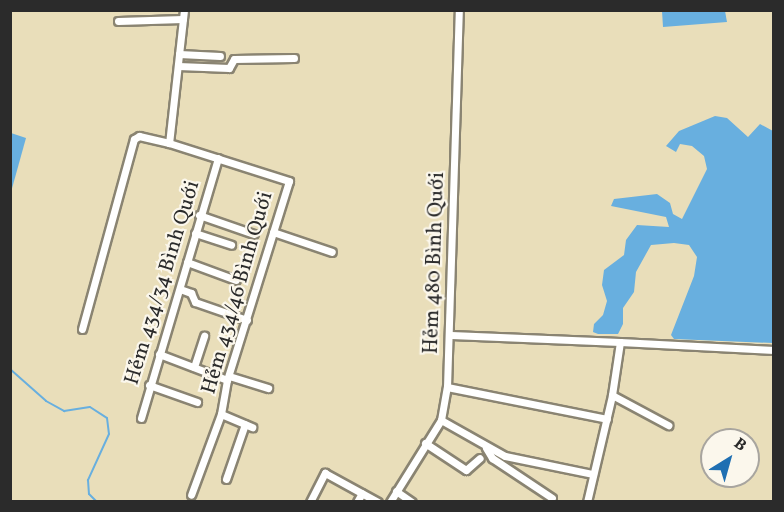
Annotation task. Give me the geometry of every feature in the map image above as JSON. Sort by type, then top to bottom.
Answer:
[{"type":"street","points":[[170,142],[184,10]]},
{"type":"street","name":"Hẻm 480 Bình Quới","points":[[390,501],[441,420],[447,387],[451,335],[459,10]]},
{"type":"street","points":[[118,21],[183,19]]},
{"type":"street","points":[[180,54],[220,56]]},
{"type":"street","points":[[178,66],[229,68],[234,59],[294,58]]},
{"type":"street","points":[[82,329],[134,139],[139,136],[170,142],[218,158]]},
{"type":"street","name":"Hẻm 434/46 Bình Quới","points":[[191,495],[221,414],[228,378],[289,182],[218,158]]},
{"type":"street","name":"Hẻm 434/34 Bình Quới","points":[[141,418],[218,158]]},
{"type":"street","points":[[200,215],[254,234]]},
{"type":"street","points":[[273,232],[332,252]]},
{"type":"street","points":[[195,233],[231,245]]},
{"type":"street","points":[[187,262],[236,280]]},
{"type":"street","points":[[180,288],[191,293],[195,302],[247,320]]},
{"type":"street","points":[[451,335],[774,350]]},
{"type":"street","points":[[194,367],[204,336]]},
{"type":"street","points":[[587,501],[612,395],[620,342]]},
{"type":"street","points":[[159,354],[228,378],[268,388]]},
{"type":"street","points":[[149,385],[197,402]]},
{"type":"street","points":[[447,387],[607,419]]},
{"type":"street","points":[[612,395],[668,425]]},
{"type":"street","name":"Hẻm 434/46 Bình Quới","points":[[221,414],[248,425],[226,478]]},
{"type":"street","points":[[441,420],[486,447],[506,456],[594,474]]},
{"type":"street","points":[[425,443],[466,470],[480,458]]},
{"type":"street","points":[[486,447],[492,458],[552,498]]},
{"type":"street","points":[[310,501],[325,473],[378,501]]},
{"type":"street","points":[[396,492],[412,501]]},
{"type":"street","points":[[357,501],[362,493]]},
{"type":"water","points":[[662,11],[725,11],[727,22],[663,27]]},
{"type":"water","points":[[715,116],[727,118],[748,137],[760,124],[773,131],[773,343],[674,339],[671,335],[694,276],[697,257],[689,245],[674,243],[651,245],[636,272],[634,292],[623,308],[623,324],[618,334],[593,332],[594,324],[603,315],[607,301],[602,285],[604,270],[624,255],[626,240],[637,225],[669,227],[666,217],[611,206],[614,199],[657,194],[670,203],[673,214],[682,219],[707,169],[704,156],[692,146],[680,144],[676,152],[666,146],[679,131]]},
{"type":"water","points":[[10,133],[26,138],[11,192]]},
{"type":"waterway","points":[[10,369],[46,401],[64,411],[90,407],[107,418],[109,434],[88,480],[89,494],[97,502]]},
{"type":"waterway","points":[[156,502],[186,502]]}]
